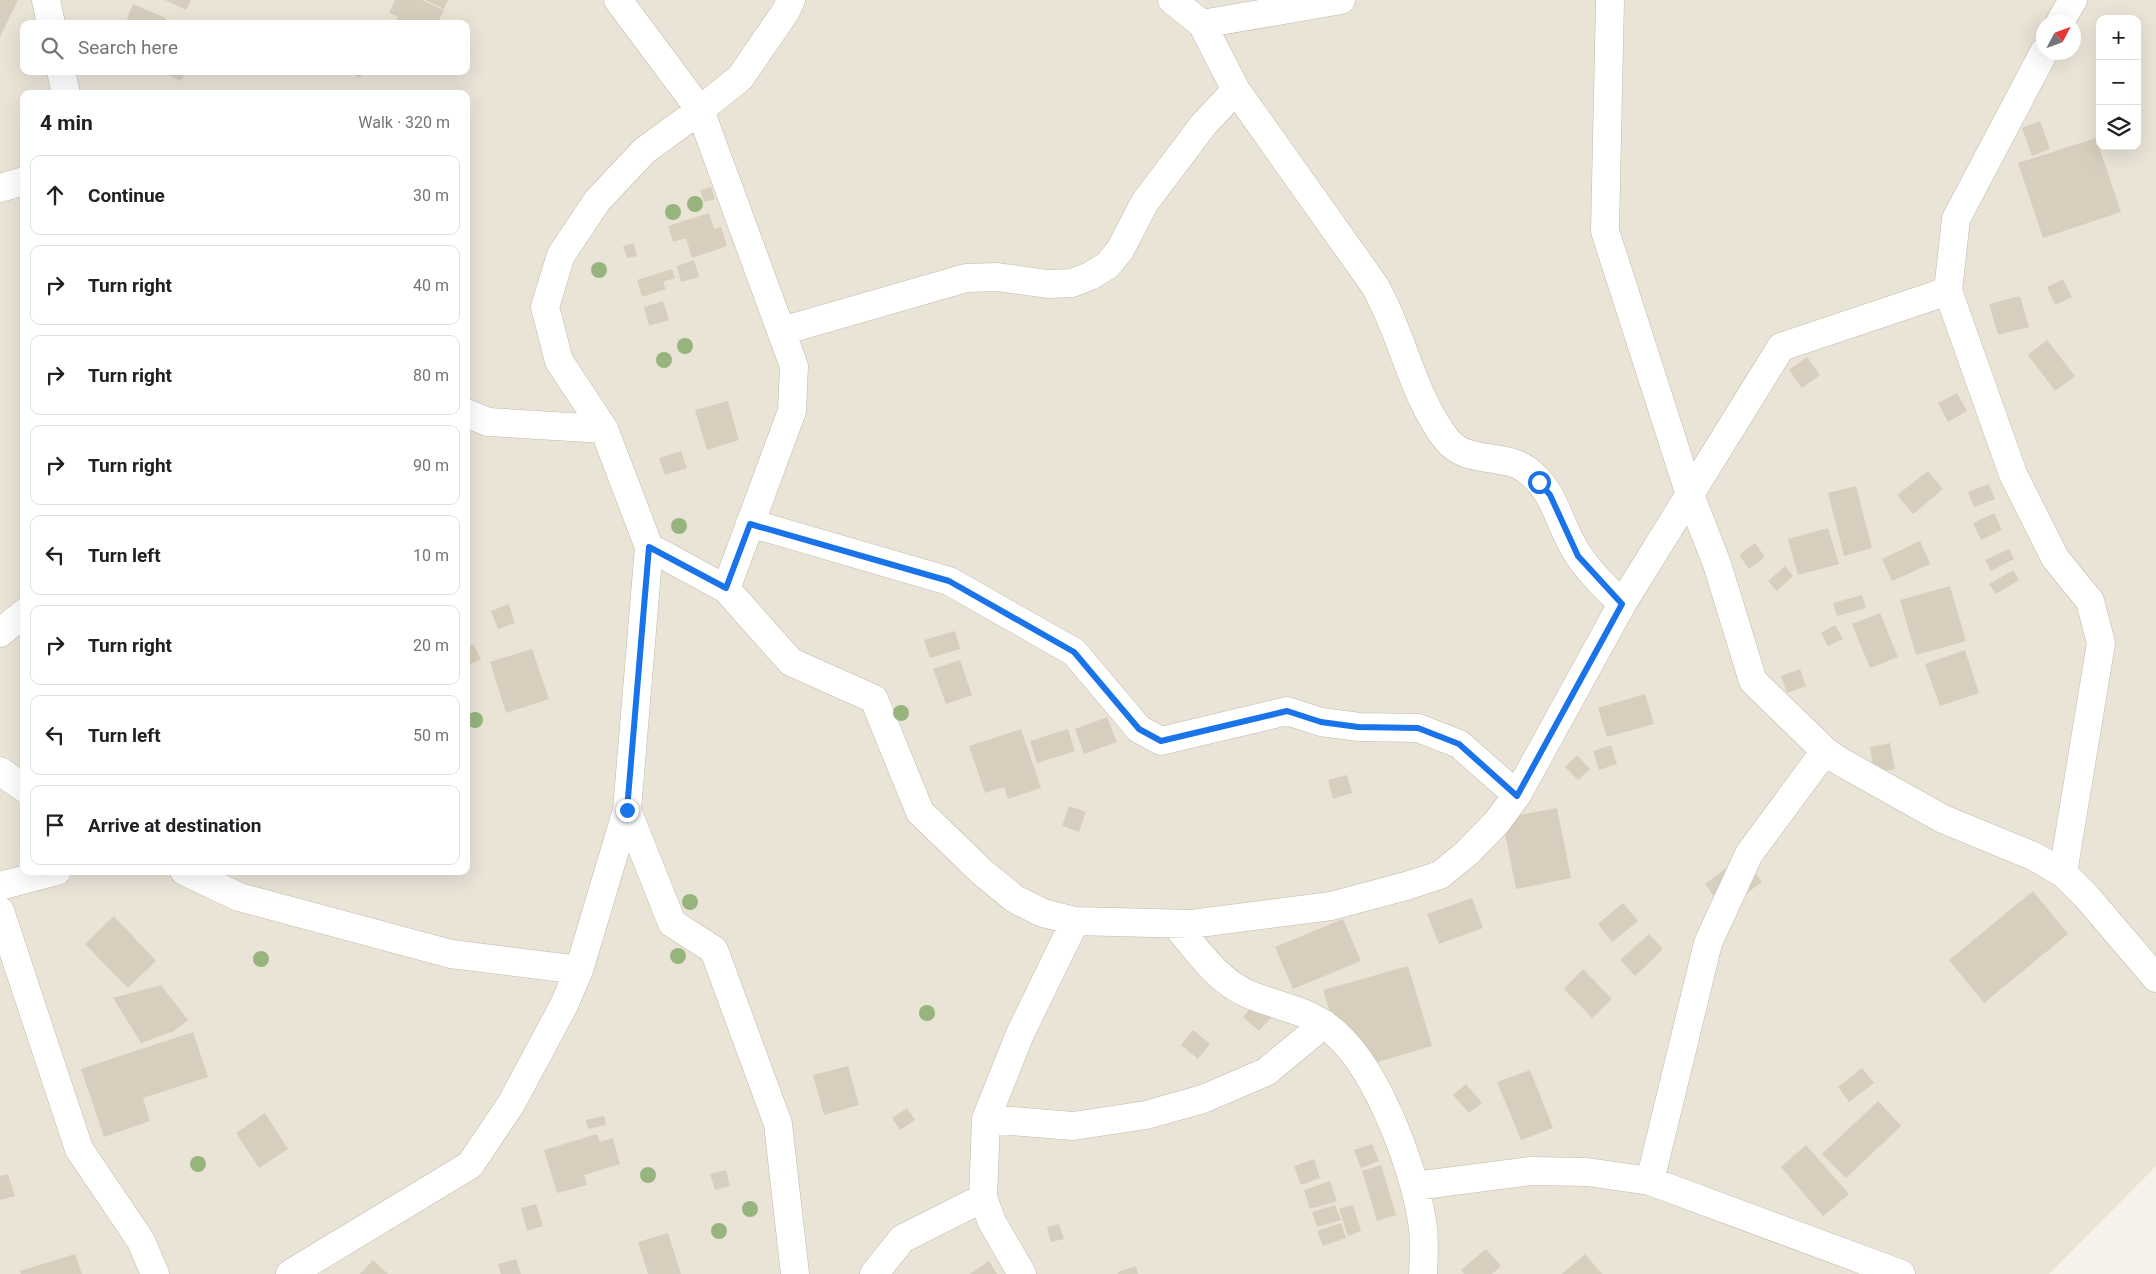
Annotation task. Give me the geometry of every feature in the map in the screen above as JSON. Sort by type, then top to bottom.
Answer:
[{"type":"street","points":[[46,0],[50,20]]},
{"type":"street","points":[[618,0],[700,110],[794,366],[792,411],[726,588]]},
{"type":"street","points":[[290,1274],[470,1165],[511,1104],[555,1021],[579,970],[627,810],[649,547],[604,429],[558,361],[545,307],[561,256],[597,200],[644,151],[740,78],[786,11],[791,0]]},
{"type":"street","points":[[1172,0],[1202,24],[1236,90],[1375,286],[1390,311],[1429,414],[1448,442],[1458,450],[1471,456],[1509,462],[1526,469],[1550,495],[1578,556],[1622,604]]},
{"type":"street","points":[[1202,24],[1341,0]]},
{"type":"street","points":[[1610,0],[1605,231],[1690,494],[1717,564],[1753,680],[1825,751],[1841,762],[1943,819],[2033,856],[2063,873],[2086,896],[2156,978]]},
{"type":"street","points":[[2064,15],[2072,0]]},
{"type":"street","points":[[2040,60],[1956,220],[1948,291],[2013,474],[2055,558],[2090,601],[2101,643],[2063,873]]},
{"type":"street","points":[[62,75],[65,90]]},
{"type":"street","points":[[782,332],[966,278],[997,277],[1048,284],[1072,283],[1090,276],[1108,265],[1120,250],[1145,202],[1204,124],[1236,90]]},
{"type":"street","points":[[0,188],[20,182]]},
{"type":"street","points":[[649,547],[726,588],[791,662],[874,699],[920,812],[982,872],[1016,900],[1042,912],[1075,921],[1175,924],[1190,924],[1331,906],[1440,875],[1467,853],[1497,822],[1517,796],[1622,604],[1781,348],[1948,291]]},
{"type":"street","points":[[473,423],[604,429]]},
{"type":"street","points":[[750,524],[949,581],[1074,652],[1139,729],[1161,741],[1287,711],[1321,722],[1358,727],[1418,728],[1459,744],[1517,796]]},
{"type":"street","points":[[0,633],[20,616]]},
{"type":"street","points":[[1650,1181],[1708,943],[1749,854],[1825,751]]},
{"type":"street","points":[[0,771],[20,785]]},
{"type":"street","points":[[627,810],[672,923],[714,950],[778,1124],[795,1274]]},
{"type":"street","points":[[0,886],[42,875]]},
{"type":"street","points":[[193,875],[240,897],[451,954],[579,970]]},
{"type":"street","points":[[0,910],[79,1148],[141,1241],[155,1274]]},
{"type":"street","points":[[1022,1274],[992,1222],[983,1198],[986,1119],[1020,1034],[1075,921]]},
{"type":"street","points":[[1175,924],[1215,972],[1230,984],[1248,994],[1324,1024],[1344,1040],[1360,1061],[1378,1092],[1415,1186],[1422,1223],[1423,1274]]},
{"type":"street","points":[[986,1119],[1073,1126],[1146,1116],[1203,1098],[1266,1072],[1324,1024]]},
{"type":"street","points":[[1415,1186],[1530,1171],[1587,1172],[1650,1181],[1901,1274]]},
{"type":"street","points":[[874,1274],[902,1239],[983,1198]]},
{"type":"shaded area","points":[[0,0],[2156,0],[2156,1166],[2049,1274],[0,1274]]},
{"type":"building","points":[[0,0],[18,0],[0,37]]},
{"type":"building","points":[[165,0],[191,0],[186,10]]},
{"type":"building","points":[[395,0],[422,0],[444,10],[439,20],[397,20],[398,17],[389,13]]},
{"type":"building","points":[[425,0],[448,0],[444,9]]},
{"type":"building","points":[[133,4],[166,18],[165,20],[127,20]]},
{"type":"building","points":[[168,75],[184,75],[181,81]]},
{"type":"building","points":[[2040,121],[2050,149],[2032,156],[2022,128]]},
{"type":"building","points":[[2096,138],[2096,150],[2100,150],[2121,212],[2043,238],[2018,163]]},
{"type":"building","points":[[711,187],[715,199],[704,202],[700,190]]},
{"type":"building","points":[[709,213],[714,229],[721,227],[727,246],[692,258],[686,238],[673,242],[668,226]]},
{"type":"building","points":[[634,243],[637,256],[627,258],[623,246]]},
{"type":"building","points":[[694,260],[699,277],[681,282],[677,266]]},
{"type":"building","points":[[672,269],[675,278],[663,282],[666,289],[642,297],[637,280]]},
{"type":"building","points":[[2063,279],[2072,297],[2055,305],[2047,287]]},
{"type":"building","points":[[2020,296],[2029,327],[1998,335],[1989,304]]},
{"type":"building","points":[[663,301],[669,320],[649,326],[644,307]]},
{"type":"building","points":[[2047,340],[2075,376],[2055,391],[2028,355]]},
{"type":"building","points":[[1807,357],[1820,375],[1802,388],[1789,370]]},
{"type":"building","points":[[1957,393],[1967,411],[1948,422],[1938,403]]},
{"type":"building","points":[[728,401],[739,440],[707,450],[695,410]]},
{"type":"building","points":[[681,451],[687,468],[665,475],[659,458]]},
{"type":"building","points":[[1928,471],[1943,489],[1913,514],[1897,495]]},
{"type":"building","points":[[1989,484],[1995,499],[1974,507],[1968,492]]},
{"type":"building","points":[[1856,486],[1872,548],[1844,556],[1828,493]]},
{"type":"building","points":[[1994,513],[2002,530],[1981,540],[1973,523]]},
{"type":"building","points":[[1828,528],[1839,564],[1798,575],[1788,539]]},
{"type":"building","points":[[1920,541],[1930,564],[1892,581],[1882,559]]},
{"type":"building","points":[[1755,543],[1765,557],[1749,569],[1739,555]]},
{"type":"building","points":[[2009,549],[2014,559],[1991,571],[1985,560]]},
{"type":"building","points":[[1785,566],[1793,576],[1777,591],[1768,581]]},
{"type":"building","points":[[2013,570],[2019,580],[1996,594],[1989,584]]},
{"type":"building","points":[[1950,586],[1966,641],[1916,655],[1900,600]]},
{"type":"building","points":[[1862,595],[1866,608],[1837,616],[1833,603]]},
{"type":"building","points":[[509,604],[515,623],[498,629],[491,611]]},
{"type":"building","points":[[1880,613],[1898,657],[1870,668],[1852,624]]},
{"type":"building","points":[[1835,625],[1843,639],[1828,646],[1821,633]]},
{"type":"building","points":[[955,631],[960,649],[930,658],[924,640]]},
{"type":"building","points":[[473,644],[481,659],[470,664],[470,646]]},
{"type":"building","points":[[532,649],[549,699],[506,713],[490,662]]},
{"type":"building","points":[[1965,650],[1979,693],[1940,706],[1925,664]]},
{"type":"building","points":[[960,660],[972,695],[946,704],[933,669]]},
{"type":"building","points":[[1800,669],[1806,686],[1787,693],[1781,676]]},
{"type":"building","points":[[1645,694],[1654,724],[1607,737],[1598,708]]},
{"type":"building","points":[[1107,717],[1117,742],[1084,754],[1075,729]]},
{"type":"building","points":[[1021,729],[1041,788],[1008,799],[1004,787],[985,793],[969,746]]},
{"type":"building","points":[[1068,729],[1075,751],[1037,763],[1030,741]]},
{"type":"building","points":[[1890,743],[1895,769],[1874,773],[1870,747]]},
{"type":"building","points":[[1611,745],[1617,764],[1599,770],[1593,751]]},
{"type":"building","points":[[1577,755],[1590,769],[1578,780],[1565,767]]},
{"type":"building","points":[[1347,775],[1352,793],[1333,799],[1328,780]]},
{"type":"building","points":[[1069,806],[1086,812],[1079,832],[1062,826]]},
{"type":"building","points":[[1557,808],[1571,878],[1516,889],[1502,818]]},
{"type":"building","points":[[1742,856],[1762,882],[1724,910],[1705,884]]},
{"type":"building","points":[[2033,891],[2068,934],[1984,1003],[1949,960]]},
{"type":"building","points":[[1472,898],[1483,928],[1439,944],[1427,914]]},
{"type":"building","points":[[1623,903],[1638,921],[1612,942],[1598,924]]},
{"type":"building","points":[[114,916],[156,961],[128,988],[85,944]]},
{"type":"building","points":[[1343,919],[1361,961],[1293,989],[1275,947]]},
{"type":"building","points":[[1649,934],[1663,949],[1635,976],[1620,960]]},
{"type":"building","points":[[1408,966],[1432,1046],[1348,1071],[1323,990]]},
{"type":"building","points":[[1583,969],[1612,999],[1592,1018],[1564,989]]},
{"type":"building","points":[[161,985],[188,1020],[174,1031],[141,1043],[113,998]]},
{"type":"building","points":[[1255,1003],[1272,1017],[1259,1031],[1243,1017]]},
{"type":"building","points":[[1193,1030],[1210,1044],[1198,1059],[1181,1045]]},
{"type":"building","points":[[193,1032],[208,1077],[143,1098],[150,1121],[104,1137],[81,1069]]},
{"type":"building","points":[[848,1066],[859,1105],[824,1115],[813,1075]]},
{"type":"building","points":[[1862,1068],[1874,1083],[1849,1102],[1838,1087]]},
{"type":"building","points":[[1530,1070],[1553,1128],[1521,1140],[1497,1082]]},
{"type":"building","points":[[1466,1084],[1482,1103],[1469,1113],[1453,1095]]},
{"type":"building","points":[[1878,1101],[1901,1126],[1846,1178],[1822,1154]]},
{"type":"building","points":[[907,1108],[915,1120],[900,1130],[892,1118]]},
{"type":"building","points":[[265,1113],[288,1149],[259,1168],[236,1133]]},
{"type":"building","points":[[604,1116],[606,1125],[588,1129],[586,1120]]},
{"type":"building","points":[[597,1134],[600,1142],[613,1138],[620,1164],[584,1175],[587,1185],[557,1193],[544,1150]]},
{"type":"building","points":[[1372,1144],[1379,1161],[1361,1168],[1354,1150]]},
{"type":"building","points":[[1806,1145],[1849,1194],[1823,1216],[1781,1167]]},
{"type":"building","points":[[1314,1159],[1320,1178],[1301,1185],[1294,1166]]},
{"type":"building","points":[[1381,1165],[1396,1215],[1377,1221],[1362,1171]]},
{"type":"building","points":[[726,1170],[730,1186],[715,1190],[710,1174]]},
{"type":"building","points":[[8,1174],[15,1196],[0,1200],[0,1176]]},
{"type":"building","points":[[1330,1181],[1337,1201],[1310,1209],[1304,1190]]},
{"type":"building","points":[[536,1204],[543,1226],[527,1231],[521,1208]]},
{"type":"building","points":[[1335,1205],[1341,1220],[1317,1227],[1312,1212]]},
{"type":"building","points":[[1353,1205],[1361,1231],[1348,1236],[1339,1209]]},
{"type":"building","points":[[1341,1223],[1346,1238],[1323,1246],[1317,1231]]},
{"type":"building","points":[[1059,1224],[1064,1239],[1051,1242],[1047,1227]]},
{"type":"building","points":[[668,1233],[681,1274],[648,1274],[638,1242]]},
{"type":"building","points":[[1486,1249],[1501,1266],[1492,1274],[1464,1274],[1461,1270]]},
{"type":"building","points":[[75,1254],[82,1274],[21,1274],[20,1271]]},
{"type":"building","points":[[1585,1254],[1602,1274],[1562,1274]]},
{"type":"building","points":[[516,1259],[521,1274],[501,1274],[498,1264]]},
{"type":"building","points":[[373,1260],[388,1274],[360,1274]]},
{"type":"building","points":[[989,1261],[997,1274],[970,1274]]},
{"type":"building","points":[[1136,1266],[1138,1274],[1118,1274],[1118,1272]]},
{"type":"route","points":[[627,810],[636,730],[649,547],[726,588],[750,524],[949,581],[1074,652],[1139,729],[1161,741],[1287,711],[1321,722],[1358,727],[1418,728],[1459,744],[1517,796],[1622,604],[1578,556],[1563,526],[1558,510],[1550,495],[1539,482]]}]
